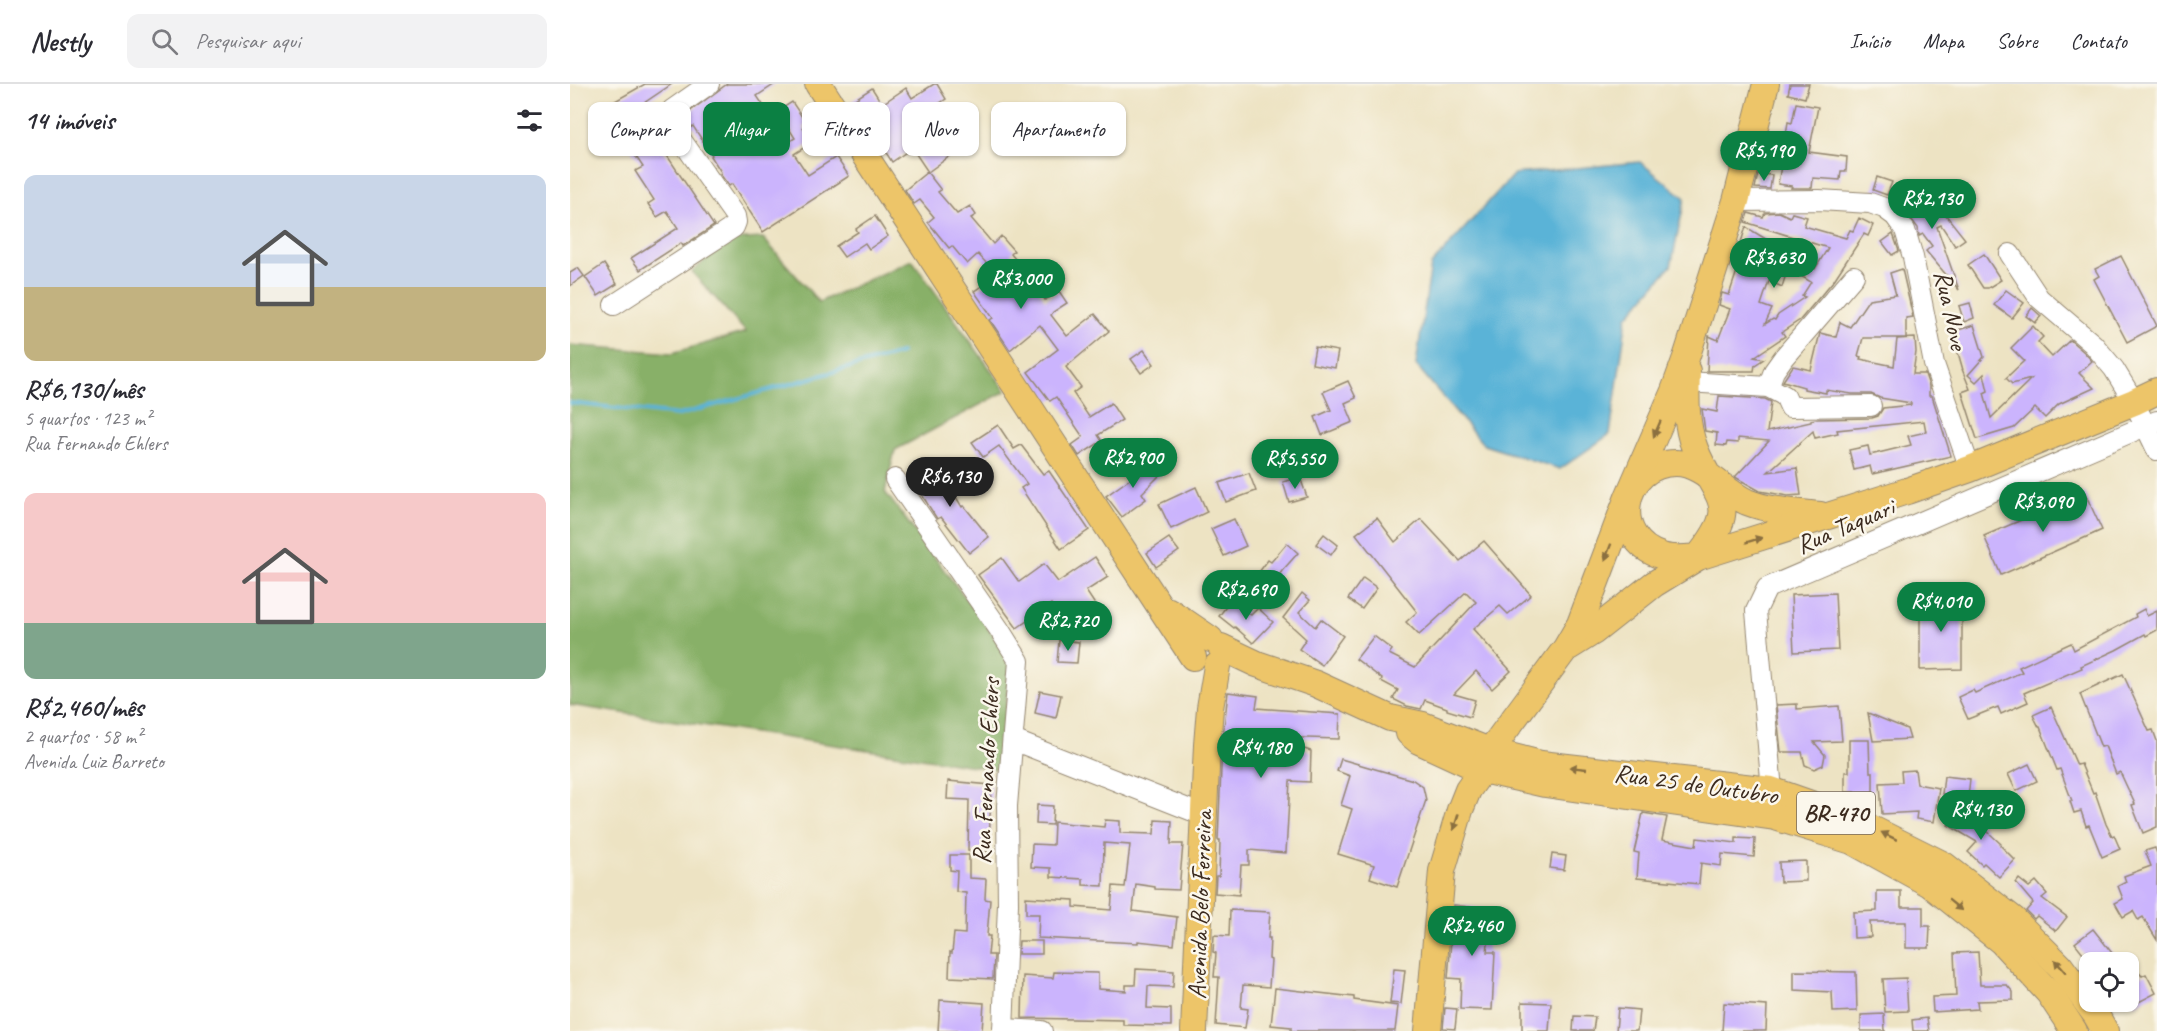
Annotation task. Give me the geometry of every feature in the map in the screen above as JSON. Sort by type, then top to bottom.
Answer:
[{"type":"main road","name":"Avenida Belo Ferreira","points":[[818,84],[1162,606],[1210,656],[1210,708],[1194,1031]]},
{"type":"main road","points":[[1428,1031],[1442,871],[1460,810],[1468,790],[1486,760],[1566,648],[1580,624],[1628,497],[1674,391],[1687,355],[1736,201],[1766,84]]},
{"type":"main road","points":[[1687,355],[1688,427],[1695,450],[1710,479],[1720,497],[1722,517],[1715,537],[1698,557],[1664,557],[1644,547],[1636,539],[1628,520],[1628,497],[1639,479],[1646,473],[1666,464],[1692,466],[1710,479],[1744,501],[1763,508],[1828,516]]},
{"type":"main road","points":[[1566,648],[1593,632],[1654,584],[1698,557],[1970,469],[2157,391]]},
{"type":"main road","points":[[1210,656],[1257,664],[1316,684],[1389,718],[1423,725],[1486,760]]},
{"type":"main road","name":"Rua 25 de Outubro","points":[[1486,760],[1771,790],[1848,817],[2013,919],[2060,966],[2105,1031]]},
{"type":"main road","name":"Rua 25 de Outubro","points":[[1486,760],[1545,784],[1775,817],[1852,841],[1937,874],[2049,993],[2074,1031]]},
{"type":"street","points":[[614,305],[734,227],[735,216],[668,121],[668,115],[672,110],[709,84]]},
{"type":"street","name":"Rua Nove","points":[[1736,201],[1819,200],[1870,203],[1884,208],[1895,216],[1905,230],[1913,257],[1934,364],[1970,469]]},
{"type":"street","points":[[2010,254],[2039,298],[2093,344],[2114,369],[2134,402],[2152,424],[2157,450]]},
{"type":"street","points":[[1768,387],[1774,371],[1784,357],[1854,276]]},
{"type":"street","points":[[1686,382],[1768,387],[1785,396],[1790,407],[1871,406]]},
{"type":"street","name":"Rua Taquari","points":[[1775,817],[1756,611],[1767,588],[2152,424]]},
{"type":"street","name":"Rua Fernando Ehlers","points":[[895,479],[1019,661],[1007,806],[1008,904],[1003,1030]]},
{"type":"street","points":[[1013,740],[1203,815]]},
{"type":"street","points":[[1003,1030],[1042,1031]]},
{"type":"green space","points":[[763,238],[819,302],[912,260],[1006,391],[895,450],[885,492],[1011,658],[1000,770],[570,705],[570,345],[672,353],[746,332],[692,272],[728,240]]},
{"type":"water","points":[[1640,162],[1685,198],[1671,266],[1627,317],[1610,434],[1560,469],[1484,445],[1416,365],[1431,265],[1514,174]]},
{"type":"building","points":[[645,84],[672,84],[645,102],[613,102]]},
{"type":"building","points":[[727,84],[775,84],[757,96],[761,102],[703,102],[703,141],[693,126],[691,127],[691,111]]},
{"type":"building","points":[[937,84],[946,99],[942,102],[902,102],[902,155],[892,162],[888,156],[890,156],[890,102],[885,102],[906,88],[912,98]]},
{"type":"building","points":[[1790,84],[1809,84],[1805,98],[1788,94]]},
{"type":"building","points":[[872,88],[881,102],[852,101]]},
{"type":"building","points":[[792,102],[802,117],[802,149],[794,154],[808,175],[836,157],[849,176],[763,232],[732,184],[729,186],[720,174],[711,156],[790,156],[790,141],[795,138],[790,130],[790,103]]},
{"type":"building","points":[[1796,103],[1818,107],[1809,152],[1847,157],[1846,171],[1841,171],[1840,180],[1813,178],[1812,188],[1791,188],[1792,186],[1778,184],[1788,122],[1792,123]]},
{"type":"building","points":[[636,156],[667,156],[714,226],[683,246],[681,243],[640,270],[631,258],[678,228],[667,211],[657,217],[648,204],[654,200],[635,171],[643,167]]},
{"type":"building","points":[[917,156],[950,156],[928,172]]},
{"type":"building","points":[[927,172],[941,190],[938,192],[957,214],[970,206],[976,215],[971,218],[993,244],[1001,236],[1014,251],[1011,254],[1035,283],[1045,300],[1059,291],[1067,303],[1051,315],[1067,336],[1095,314],[1109,331],[1066,367],[1081,387],[1073,393],[1089,417],[1111,403],[1122,420],[1098,435],[1102,441],[1079,456],[1072,445],[1083,437],[1056,397],[1050,401],[1028,372],[1058,349],[1040,325],[1010,350],[990,320],[993,318],[974,291],[998,276],[978,254],[967,264],[952,246],[949,248],[928,222],[934,217],[920,200],[914,204],[905,190]]},
{"type":"building","points":[[1758,174],[1772,175],[1770,189],[1755,188]]},
{"type":"building","points":[[1877,177],[1892,182],[1887,195],[1873,190]]},
{"type":"building","points":[[1910,188],[1933,217],[1942,210],[1965,239],[1955,246],[1941,225],[1937,227],[1959,290],[1926,251],[1932,246],[1923,234],[1919,236],[1918,228],[1896,199]]},
{"type":"building","points":[[1779,212],[1790,217],[1792,213],[1807,217],[1804,226],[1846,238],[1850,230],[1853,231],[1859,218],[1873,225],[1868,236],[1864,234],[1834,280],[1800,320],[1782,332],[1785,336],[1754,357],[1764,359],[1755,365],[1754,371],[1707,371],[1709,336],[1718,340],[1730,309],[1719,305],[1722,293],[1729,295],[1737,271],[1747,275],[1759,249],[1741,242],[1746,227],[1792,255],[1782,287],[1769,281],[1761,305],[1772,309],[1765,324],[1775,320],[1778,315],[1805,297],[1802,296],[1811,282],[1801,276],[1808,265],[1815,269],[1828,248],[1745,222],[1748,213],[1763,217],[1765,213]]},
{"type":"building","points":[[875,216],[888,236],[869,249],[865,243],[844,257],[836,246],[858,232],[856,229]]},
{"type":"building","points":[[1893,234],[1899,251],[1892,255],[1882,242]]},
{"type":"building","points":[[1984,254],[2001,280],[1988,288],[1983,288],[1968,265]]},
{"type":"building","points":[[2121,256],[2157,326],[2127,342],[2094,279],[2099,276],[2095,269]]},
{"type":"building","points":[[604,264],[617,284],[598,296],[585,277]]},
{"type":"building","points":[[578,268],[584,276],[570,286],[570,273]]},
{"type":"building","points":[[1902,269],[1913,317],[1906,318],[1906,338],[1863,338],[1858,356],[1861,357],[1860,359],[1894,366],[1897,339],[1915,338],[1913,374],[1925,374],[1929,396],[1932,396],[1951,456],[1872,474],[1870,466],[1854,470],[1849,450],[1868,446],[1870,455],[1911,445],[1908,436],[1926,432],[1924,421],[1837,430],[1838,433],[1815,438],[1813,431],[1768,472],[1797,468],[1801,495],[1788,496],[1760,491],[1735,477],[1769,441],[1738,438],[1738,443],[1727,442],[1726,446],[1716,445],[1717,433],[1705,431],[1702,409],[1717,412],[1719,396],[1765,399],[1771,402],[1767,432],[1817,419],[1872,418],[1878,416],[1883,408],[1911,405],[1911,403],[1880,398],[1871,394],[1826,390],[1826,393],[1804,389],[1804,387],[1783,381],[1793,366],[1811,370],[1820,333],[1836,337],[1840,322],[1850,327],[1869,299],[1896,295],[1890,273]]},
{"type":"building","points":[[2006,290],[2024,303],[2012,318],[1994,305]]},
{"type":"building","points":[[1970,303],[1974,318],[1964,322],[1959,306]]},
{"type":"building","points":[[2032,308],[2041,316],[2035,323],[2026,316]]},
{"type":"building","points":[[1974,325],[1984,357],[1968,375],[1976,382],[1984,374],[1988,391],[1984,393],[1991,418],[2031,379],[2012,384],[2006,378],[2024,361],[2011,348],[2033,326],[2043,337],[2038,342],[2052,357],[2070,340],[2084,352],[2092,361],[2079,373],[2094,388],[2059,404],[2045,418],[2035,408],[2014,428],[1977,439],[1962,392],[1970,389],[1952,332]]},
{"type":"building","points":[[1315,347],[1338,351],[1335,368],[1312,364]]},
{"type":"building","points":[[1144,350],[1154,364],[1141,373],[1131,359]]},
{"type":"building","points":[[1348,381],[1356,398],[1345,403],[1353,422],[1322,435],[1315,417],[1331,410],[1323,392]]},
{"type":"building","points":[[998,425],[1014,449],[1021,445],[1043,474],[1049,471],[1089,530],[1061,549],[1021,488],[1027,484],[999,446],[983,457],[972,442]]},
{"type":"building","points":[[1146,460],[1160,475],[1142,493],[1146,499],[1122,517],[1106,496],[1134,476],[1132,474]]},
{"type":"building","points":[[936,464],[962,507],[964,506],[989,537],[969,553],[941,517],[937,519],[912,479]]},
{"type":"building","points":[[1249,473],[1256,491],[1226,502],[1219,483]]},
{"type":"building","points":[[1300,477],[1307,497],[1289,502],[1283,482]]},
{"type":"building","points":[[1196,487],[1207,512],[1171,529],[1159,504]]},
{"type":"building","points":[[2085,493],[2102,530],[2001,575],[1984,536],[2047,509],[2044,503],[2062,495],[2065,501]]},
{"type":"building","points":[[1377,518],[1395,542],[1421,519],[1460,561],[1484,541],[1531,595],[1508,614],[1500,606],[1473,629],[1511,671],[1492,689],[1476,671],[1454,694],[1475,700],[1470,717],[1425,700],[1421,709],[1407,706],[1393,699],[1398,690],[1381,681],[1382,679],[1356,659],[1374,636],[1392,650],[1389,654],[1415,667],[1476,602],[1466,592],[1419,635],[1406,622],[1417,612],[1356,534]]},
{"type":"building","points":[[1234,519],[1246,546],[1224,556],[1211,529]]},
{"type":"building","points":[[1324,534],[1338,545],[1331,555],[1316,544]]},
{"type":"building","points":[[1169,538],[1179,551],[1156,567],[1147,553]]},
{"type":"building","points":[[1287,543],[1298,553],[1265,595],[1250,584],[1268,560],[1271,562]]},
{"type":"building","points":[[1095,557],[1108,577],[1086,591],[1098,609],[1079,621],[1080,624],[1069,631],[1051,604],[1017,628],[978,575],[1002,558],[1019,582],[1044,564],[1058,582]]},
{"type":"building","points":[[1363,578],[1377,588],[1362,609],[1348,599]]},
{"type":"building","points":[[1302,593],[1310,600],[1299,612],[1315,627],[1321,619],[1343,636],[1322,665],[1299,649],[1306,639],[1283,618]]},
{"type":"building","points":[[1835,593],[1838,650],[1794,652],[1791,595]]},
{"type":"building","points":[[1920,596],[1962,596],[1962,669],[1920,670]]},
{"type":"building","points":[[1231,600],[1251,615],[1258,608],[1273,622],[1253,643],[1219,616]]},
{"type":"building","points":[[2144,609],[2147,616],[2157,611],[2157,630],[2081,666],[2082,668],[2024,693],[2028,702],[2001,714],[1998,707],[1968,719],[1958,697],[1973,690],[1975,693],[2022,672],[2019,667],[2071,643],[2074,650],[2136,617],[2135,614]]},
{"type":"building","points":[[1059,640],[1079,642],[1077,663],[1057,662]]},
{"type":"building","points":[[2123,674],[2149,731],[2153,730],[2157,741],[2157,827],[2143,833],[2132,805],[2135,804],[2120,772],[2116,774],[2105,746],[2101,747],[2080,694]]},
{"type":"building","points":[[1040,691],[1061,695],[1056,718],[1035,713]]},
{"type":"building","points":[[1228,692],[1258,696],[1256,708],[1340,714],[1339,739],[1274,737],[1274,740],[1311,751],[1310,782],[1290,781],[1286,853],[1249,850],[1249,865],[1241,865],[1239,895],[1215,893],[1216,876],[1219,876],[1220,840],[1218,840],[1222,746]]},
{"type":"building","points":[[1797,704],[1797,709],[1839,706],[1842,741],[1814,742],[1825,755],[1823,765],[1814,769],[1805,765],[1802,752],[1781,752],[1776,705]]},
{"type":"building","points":[[2051,707],[2077,765],[2081,764],[2093,793],[2095,792],[2106,824],[2120,849],[2102,857],[2081,811],[2074,813],[2060,769],[2057,770],[2033,715]]},
{"type":"building","points":[[1868,713],[1907,729],[1910,739],[1873,741]]},
{"type":"building","points":[[1849,740],[1869,740],[1873,792],[1845,792],[1845,772],[1849,772]]},
{"type":"building","points":[[1341,759],[1413,780],[1423,787],[1426,800],[1397,887],[1370,878],[1374,865],[1338,854],[1352,809],[1341,805],[1350,776],[1337,771]]},
{"type":"building","points":[[2029,764],[2037,781],[2016,791],[2008,774]]},
{"type":"building","points":[[1915,770],[1917,784],[1939,788],[1934,822],[1916,819],[1917,812],[1882,814],[1880,783],[1902,782],[1901,771]]},
{"type":"building","points":[[1944,776],[1970,779],[1968,797],[1942,794]]},
{"type":"building","points":[[948,781],[991,785],[989,852],[968,851],[969,800],[947,799]]},
{"type":"building","points":[[1960,804],[1979,815],[1975,820],[2015,860],[1999,877],[1968,852],[1977,842],[1948,825]]},
{"type":"building","points":[[1037,805],[1053,806],[1052,825],[1036,824]]},
{"type":"building","points":[[1643,813],[1667,817],[1662,840],[1696,846],[1697,838],[1736,843],[1736,838],[1755,839],[1754,857],[1722,854],[1721,866],[1701,863],[1699,884],[1637,878],[1639,853],[1634,852]]},
{"type":"building","points":[[1105,820],[1120,821],[1120,833],[1154,834],[1155,820],[1172,821],[1171,844],[1183,844],[1179,890],[1155,889],[1155,887],[1136,884],[1133,911],[1177,917],[1174,945],[1138,941],[1138,943],[1038,938],[1039,914],[1026,914],[1026,897],[1074,900],[1074,907],[1111,910],[1113,886],[1125,887],[1130,845],[1104,843],[1103,886],[1083,885],[1083,879],[1051,877],[1051,868],[1031,867],[1032,844],[1053,845],[1054,822],[1104,827]]},
{"type":"building","points":[[2155,848],[2157,854],[2157,940],[2143,917],[2138,920],[2133,911],[2123,917],[2115,903],[2123,899],[2118,886],[2126,882],[2124,876],[2151,866],[2145,851]]},
{"type":"building","points":[[1552,854],[1566,856],[1564,870],[1550,868]]},
{"type":"building","points":[[950,855],[969,855],[969,878],[986,879],[985,899],[990,900],[988,955],[994,955],[993,979],[949,977],[950,952],[952,953],[954,933],[965,934],[966,893],[956,892],[957,871],[950,870]]},
{"type":"building","points":[[1806,861],[1806,881],[1780,882],[1779,862]]},
{"type":"building","points":[[2019,879],[2029,887],[2036,881],[2047,894],[2042,898],[2067,917],[2056,931],[2037,916],[2034,919],[2026,911],[2033,903],[2016,883]]},
{"type":"building","points":[[1877,891],[1901,891],[1901,907],[1923,907],[1923,926],[1930,926],[1929,948],[1906,948],[1906,922],[1870,922],[1871,937],[1854,938],[1853,912],[1877,911]]},
{"type":"building","points":[[1454,905],[1492,910],[1487,952],[1495,952],[1492,1010],[1460,1009],[1461,979],[1448,978]]},
{"type":"building","points":[[1230,910],[1270,912],[1269,987],[1243,985],[1241,1008],[1248,1009],[1245,1028],[1216,1025],[1219,977],[1214,977],[1216,953],[1213,952],[1214,935],[1229,936]]},
{"type":"building","points":[[2093,929],[2111,952],[2082,952],[2075,943]]},
{"type":"building","points":[[1019,941],[1042,941],[1042,954],[1018,954]]},
{"type":"building","points":[[1978,952],[1980,985],[2007,985],[2013,992],[2013,1000],[1977,1001],[1978,1009],[1933,1012],[1932,997],[1956,996],[1954,953]]},
{"type":"building","points":[[1136,969],[1174,971],[1173,987],[1148,986],[1147,1008],[1171,1009],[1171,1026],[1123,1025],[1123,1020],[1022,1018],[1023,976],[1053,978],[1054,972],[1098,973],[1098,989],[1126,991],[1126,985],[1135,985]]},
{"type":"building","points":[[1394,969],[1405,970],[1401,1004],[1390,1003]]},
{"type":"building","points":[[1794,971],[1856,972],[1857,1011],[1833,1012],[1832,992],[1794,990]]},
{"type":"building","points":[[2139,973],[2142,976],[2146,974],[2156,993],[2139,1002]]},
{"type":"building","points":[[1906,978],[1908,1011],[1885,1012],[1883,979]]},
{"type":"building","points":[[1275,988],[1354,997],[1354,1000],[1398,1006],[1395,1031],[1291,1031],[1291,1027],[1271,1025]]},
{"type":"building","points":[[940,1000],[984,1003],[982,1031],[938,1031]]},
{"type":"building","points":[[1522,1002],[1551,1003],[1549,1031],[1522,1031]]},
{"type":"building","points":[[1724,1003],[1767,1006],[1766,1031],[1722,1031]]},
{"type":"building","points":[[1445,1008],[1457,1009],[1455,1029],[1443,1028]]},
{"type":"building","points":[[1618,1008],[1639,1010],[1637,1031],[1616,1031]]},
{"type":"building","points":[[1884,1014],[1885,1031],[1861,1031],[1861,1015]]},
{"type":"building","points":[[1574,1016],[1595,1017],[1593,1031],[1573,1031]]},
{"type":"building","points":[[1927,1018],[1929,1031],[1913,1031],[1912,1020]]},
{"type":"waterway","points":[[570,403],[679,415],[901,353]]}]
